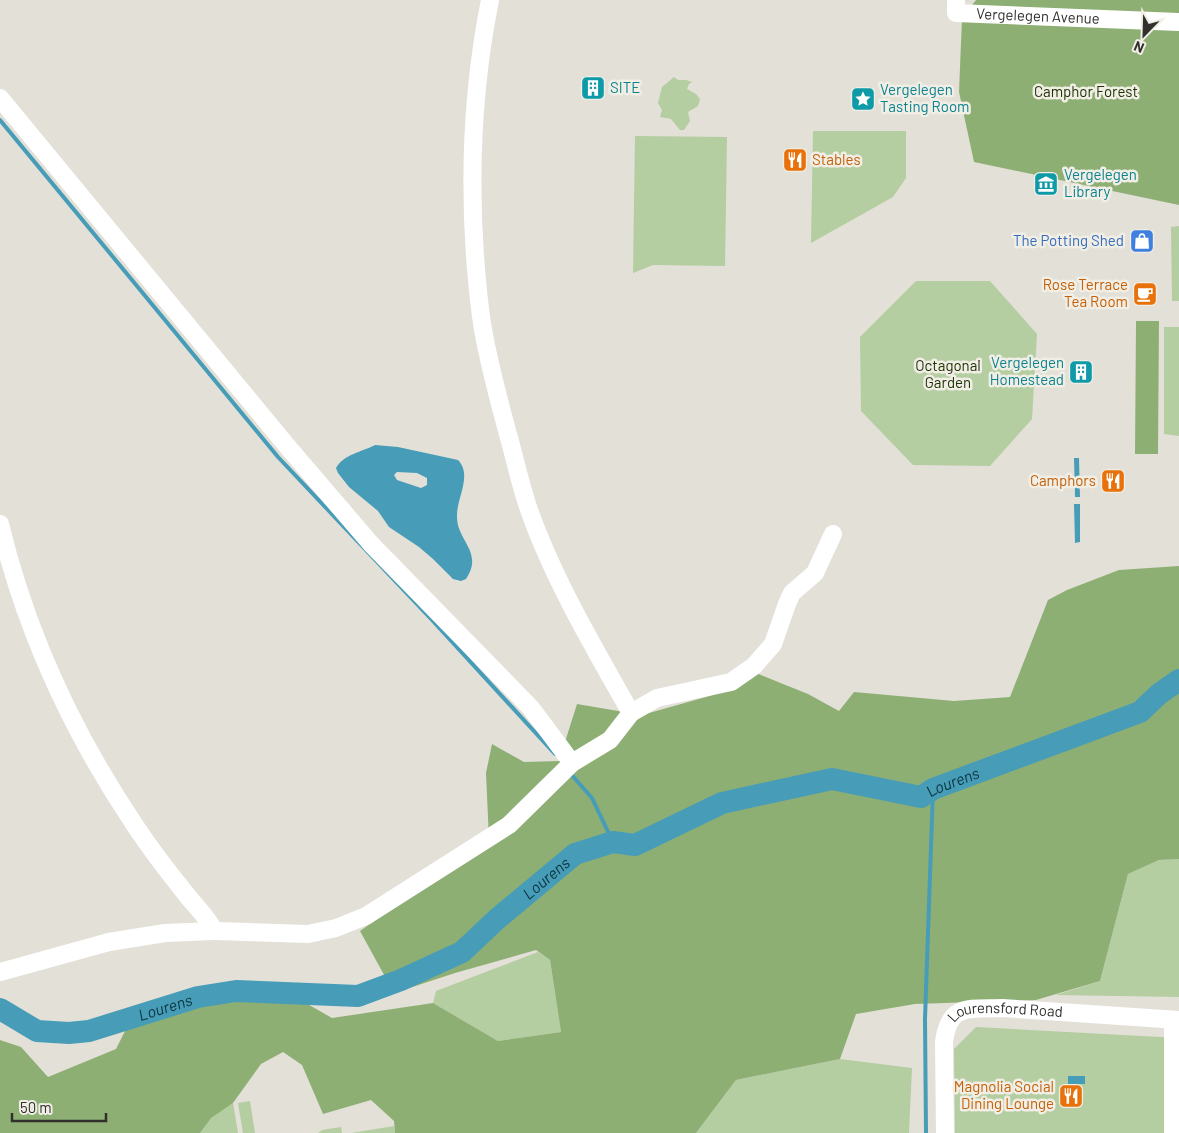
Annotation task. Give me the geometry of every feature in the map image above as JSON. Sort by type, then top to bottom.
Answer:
[{"type":"street","points":[[490,0],[482,42],[474,106],[472,165],[477,285],[483,334],[500,406],[527,504],[547,554],[580,621],[631,713]]},
{"type":"street","name":"Vergelegen Avenue","points":[[956,6],[1179,22]]},
{"type":"street","points":[[0,98],[287,446],[372,544],[531,708],[572,763]]},
{"type":"street","points":[[0,524],[25,609],[53,678],[74,722],[98,766],[137,829],[214,930]]},
{"type":"street","points":[[0,972],[109,942],[165,933],[214,930],[308,934],[336,928],[366,916],[509,825],[572,763],[610,740],[631,713],[657,698],[731,682],[754,666],[773,644],[792,593],[814,573],[833,534]]},
{"type":"street","name":"Lourensford Road","points":[[945,1133],[944,1042],[950,1020],[958,1012],[972,1009],[1002,1008],[1176,1020]]},
{"type":"street","points":[[1173,1133],[1176,1020]]},
{"type":"green space","name":"Camphor Forest","points":[[976,0],[1179,0],[1179,205],[974,162],[959,92],[962,18]]},
{"type":"green space","points":[[674,77],[678,80],[692,82],[687,89],[696,94],[700,99],[698,106],[688,112],[690,121],[684,130],[680,130],[671,119],[660,117],[662,110],[658,103],[662,87]]},
{"type":"green space","points":[[813,131],[906,131],[906,178],[893,197],[811,243]]},
{"type":"green space","points":[[635,136],[727,137],[725,266],[653,265],[633,273]]},
{"type":"green space","points":[[1179,226],[1179,301],[1172,301],[1171,227]]},
{"type":"green space","name":"Octagonal Garden","points":[[916,281],[990,281],[1037,334],[1032,419],[990,466],[913,465],[861,411],[860,337]]},
{"type":"green space","points":[[1136,321],[1159,321],[1158,454],[1135,454]]},
{"type":"green space","points":[[1164,327],[1179,327],[1179,436],[1164,434]]},
{"type":"green space","points":[[1179,566],[1179,859],[1159,860],[1128,874],[1100,981],[1036,1000],[915,1004],[856,1014],[840,1059],[736,1080],[696,1133],[395,1133],[394,1121],[371,1100],[323,1114],[302,1065],[283,1052],[261,1064],[233,1103],[211,1118],[200,1133],[0,1133],[0,1040],[21,1047],[48,1077],[116,1049],[127,1027],[182,1010],[226,1002],[304,1002],[332,1018],[433,1003],[498,1041],[561,1032],[550,960],[536,950],[394,993],[360,931],[489,840],[486,773],[492,744],[524,762],[559,761],[577,704],[642,715],[713,695],[756,673],[808,694],[839,711],[854,692],[954,701],[1010,697],[1048,600],[1067,590],[1119,570]]},
{"type":"green space","points":[[1179,859],[1179,997],[1056,995],[1100,981],[1128,874],[1159,860]]},
{"type":"green space","points":[[538,952],[550,960],[561,1032],[498,1041],[433,1003],[436,991]]},
{"type":"green space","points":[[976,1027],[1179,1038],[1179,1133],[955,1133],[954,1049]]},
{"type":"green space","points":[[840,1059],[912,1068],[909,1133],[696,1133],[736,1080]]},
{"type":"green space","points":[[250,1101],[255,1133],[243,1133],[238,1103]]},
{"type":"green space","points":[[233,1103],[238,1133],[200,1133],[210,1118]]},
{"type":"green space","points":[[394,1126],[395,1133],[351,1133]]},
{"type":"green space","points":[[341,1127],[342,1133],[318,1133],[322,1130]]},
{"type":"water","points":[[375,445],[398,447],[458,460],[462,466],[464,480],[457,510],[458,525],[471,554],[472,561],[471,570],[466,579],[461,581],[453,579],[419,547],[389,527],[378,511],[349,487],[338,473],[336,468],[344,459]],"holes":[[[397,472],[417,473],[427,478],[427,485],[421,488],[397,480],[394,475]]]},
{"type":"water","points":[[1074,458],[1079,458],[1080,497],[1075,497]]},
{"type":"water","points":[[1074,504],[1080,504],[1080,542],[1075,543]]},
{"type":"water","points":[[1068,1076],[1085,1076],[1085,1084],[1068,1084]]},
{"type":"waterway","points":[[0,120],[278,457],[555,754]]},
{"type":"waterway","name":"Lourens","points":[[0,1009],[37,1031],[69,1033],[89,1031],[198,997],[236,991],[358,996],[401,980],[462,952],[497,919],[575,854],[613,842],[635,845],[722,803],[832,779],[921,797],[933,789],[1140,712],[1159,694],[1179,680]]},
{"type":"waterway","points":[[570,773],[592,798],[613,842]]},
{"type":"waterway","points":[[926,1133],[925,1019],[933,789]]},
{"type":"place","name":"SITE","points":[[593,88]]},
{"type":"place","name":"Vergelegen Tasting Room","points":[[863,99]]},
{"type":"place","name":"Stables","points":[[795,160]]},
{"type":"place","name":"Vergelegen Library","points":[[1046,184]]},
{"type":"place","name":"The Potting Shed","points":[[1142,241]]},
{"type":"place","name":"Rose Terrace Tea Room","points":[[1145,294]]},
{"type":"place","name":"Vergelegen Homestead","points":[[1081,372]]},
{"type":"place","name":"Camphors","points":[[1113,481]]},
{"type":"place","name":"Magnolia Social Dining Lounge","points":[[1071,1096]]}]
